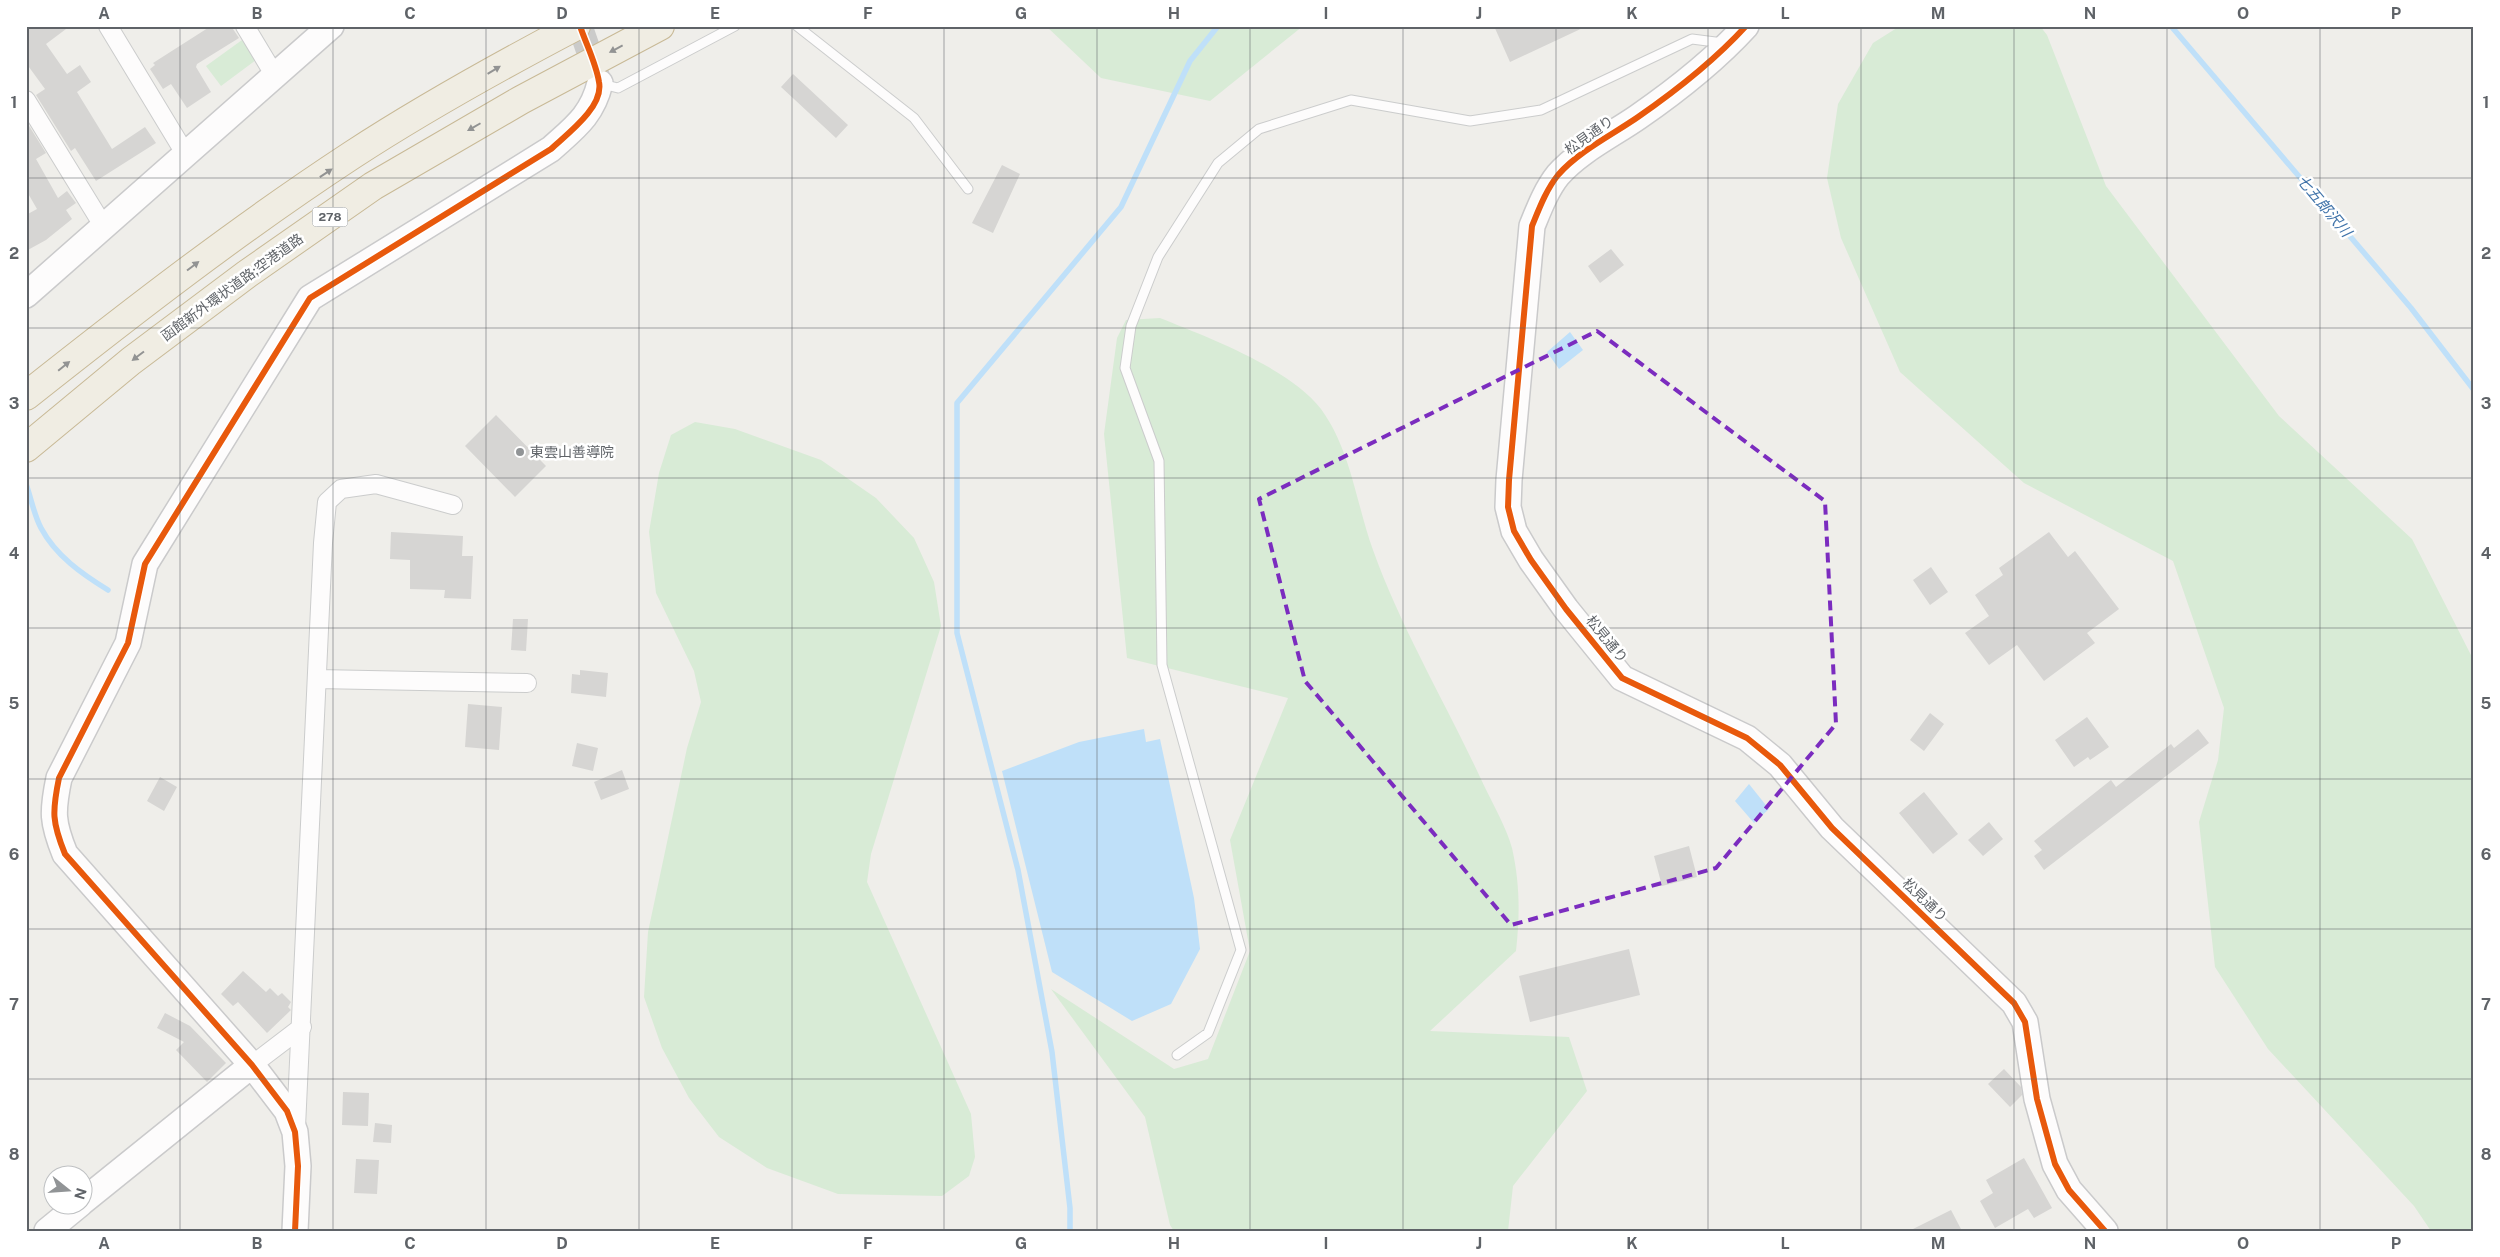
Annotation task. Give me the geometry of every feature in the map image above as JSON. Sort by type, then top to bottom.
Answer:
[{"type":"highway","points":[[26,396],[223,243],[353,155],[500,67],[576,26]]},
{"type":"highway","name":"函館新外環状道路;空港道路","points":[[26,448],[131,362],[246,274],[373,186],[521,100],[660,26]]},
{"type":"street","points":[[108,26],[186,155]]},
{"type":"street","points":[[245,26],[276,76]]},
{"type":"street","points":[[26,295],[331,26]]},
{"type":"street","name":"松見通り","points":[[1738,35],[1705,67],[1656,105],[1572,162],[1557,176],[1542,200],[1532,226],[1509,480],[1508,507],[1514,531],[1531,560],[1566,608],[1622,678],[1747,738],[1774,760],[1832,828],[2014,1003],[2025,1022],[2037,1099],[2055,1164],[2069,1190],[2105,1231]]},
{"type":"street","points":[[295,1132],[288,1111],[252,1065],[65,854],[54,828],[54,799],[58,778],[128,642],[145,564],[310,298],[551,149],[583,120],[595,102],[600,84]]},
{"type":"street","points":[[26,100],[104,227]]},
{"type":"street","points":[[295,1231],[298,1166],[295,1132],[302,1027],[317,679],[327,502],[341,489],[376,484],[453,506]]},
{"type":"street","points":[[317,679],[527,683]]},
{"type":"street","points":[[92,1194],[302,1027]]},
{"type":"street","points":[[47,1231],[68,1214]]},
{"type":"lane","points":[[600,84],[618,88],[735,26]]},
{"type":"lane","points":[[798,26],[914,118],[968,189]]},
{"type":"lane","points":[[1177,1055],[1208,1033],[1241,950],[1162,665],[1159,461],[1125,368],[1131,326],[1158,257],[1218,163],[1260,129],[1352,100],[1470,121],[1541,110],[1692,39],[1738,35]]},
{"type":"highlighted area","points":[[1597,331],[1825,501],[1836,724],[1716,868],[1511,925],[1305,681],[1259,499]]},
{"type":"green space","points":[[1046,26],[1303,26],[1210,101],[1101,78]]},
{"type":"green space","points":[[1900,26],[2040,26],[2047,35],[2106,186],[2279,416],[2412,539],[2474,661],[2474,1231],[2431,1231],[2414,1206],[2268,1049],[2215,967],[2199,822],[2218,760],[2224,708],[2173,561],[2024,483],[1900,372],[1841,238],[1827,178],[1838,104],[1873,43]]},
{"type":"green space","points":[[242,40],[256,60],[221,86],[206,66]]},
{"type":"green space","points":[[1160,318],[1223,344],[1269,367],[1307,394],[1321,409],[1331,425],[1346,459],[1367,532],[1384,579],[1510,840],[1518,887],[1519,912],[1516,951],[1430,1031],[1569,1037],[1587,1091],[1513,1186],[1508,1231],[1174,1231],[1170,1225],[1145,1117],[1051,989],[1174,1069],[1208,1059],[1250,951],[1230,840],[1288,698],[1127,658],[1104,434],[1117,338],[1126,320]]},
{"type":"green space","points":[[695,422],[735,429],[821,460],[876,498],[914,538],[934,582],[941,626],[871,854],[867,882],[971,1114],[975,1157],[969,1176],[942,1196],[838,1194],[767,1168],[719,1137],[689,1098],[662,1048],[644,997],[648,932],[687,748],[701,702],[694,671],[656,593],[649,532],[659,473],[671,435]]},
{"type":"water","points":[[1570,332],[1583,350],[1559,369],[1547,352]]},
{"type":"water","points":[[1144,729],[1146,742],[1160,739],[1194,898],[1200,949],[1171,1004],[1132,1021],[1052,972],[1002,771],[1079,742]]},
{"type":"water","points":[[1749,784],[1769,809],[1754,823],[1735,801]]},
{"type":"building","points":[[26,26],[70,26],[46,44],[67,74],[80,65],[91,82],[77,92],[112,149],[145,127],[156,143],[96,181],[75,148],[71,151],[36,95],[45,89],[26,63]]},
{"type":"building","points":[[211,26],[231,26],[239,38],[197,64],[196,67],[211,92],[187,108],[171,84],[163,89],[150,69],[155,65],[153,63]]},
{"type":"building","points":[[1494,26],[1587,26],[1510,62]]},
{"type":"building","points":[[793,74],[848,125],[836,138],[781,87]]},
{"type":"building","points":[[26,121],[46,153],[36,159],[58,198],[67,191],[76,203],[66,210],[72,219],[46,240],[26,251],[26,215],[37,209],[26,190]]},
{"type":"building","points":[[1002,165],[1020,174],[993,233],[972,223]]},
{"type":"building","points":[[1611,249],[1624,265],[1600,283],[1588,266]]},
{"type":"building","points":[[496,415],[546,466],[515,497],[465,446]]},
{"type":"building","points":[[391,532],[463,536],[462,556],[473,556],[471,599],[444,598],[445,590],[410,589],[410,560],[390,559]]},
{"type":"building","points":[[2049,532],[2068,557],[2075,551],[2119,609],[2087,633],[2095,643],[2044,681],[2017,645],[1989,665],[1965,633],[1989,616],[1975,595],[2003,575],[1999,568]]},
{"type":"building","points":[[1931,567],[1948,592],[1930,605],[1913,580]]},
{"type":"building","points":[[513,619],[528,619],[526,651],[511,650]]},
{"type":"building","points":[[580,670],[608,673],[606,697],[571,693],[572,674],[580,675]]},
{"type":"building","points":[[468,704],[502,707],[499,750],[465,747]]},
{"type":"building","points":[[1930,713],[1944,724],[1924,751],[1910,740]]},
{"type":"building","points":[[2087,717],[2109,747],[2090,760],[2088,757],[2074,767],[2055,740]]},
{"type":"building","points":[[2198,729],[2209,743],[2044,870],[2034,856],[2042,850],[2034,841],[2111,780],[2116,787],[2171,744],[2174,748]]},
{"type":"building","points":[[577,743],[598,748],[593,771],[572,766]]},
{"type":"building","points":[[622,770],[629,789],[601,800],[594,782]]},
{"type":"building","points":[[160,777],[177,787],[164,811],[147,801]]},
{"type":"building","points":[[1924,792],[1958,834],[1933,854],[1899,813]]},
{"type":"building","points":[[1989,822],[2003,839],[1983,856],[1968,840]]},
{"type":"building","points":[[1689,846],[1697,877],[1662,886],[1654,856]]},
{"type":"building","points":[[1629,949],[1640,995],[1530,1022],[1519,976]]},
{"type":"building","points":[[243,971],[266,992],[270,988],[278,996],[282,993],[291,1002],[288,1007],[291,1010],[267,1033],[238,1002],[233,1006],[221,994]]},
{"type":"building","points":[[165,1013],[190,1026],[226,1063],[207,1082],[176,1050],[184,1042],[157,1028]]},
{"type":"building","points":[[2004,1069],[2021,1087],[2022,1095],[2010,1107],[1988,1084]]},
{"type":"building","points":[[343,1092],[369,1093],[368,1126],[342,1125]]},
{"type":"building","points":[[375,1123],[392,1125],[391,1143],[373,1142]]},
{"type":"building","points":[[2024,1158],[2052,1208],[2034,1218],[2028,1209],[1995,1228],[1980,1201],[1993,1193],[1986,1180]]},
{"type":"building","points":[[356,1159],[379,1160],[377,1194],[354,1193]]},
{"type":"building","points":[[1951,1210],[1962,1231],[1909,1231]]},
{"type":"waterway","points":[[1070,1231],[1070,1208],[1052,1052],[1018,870],[957,633],[957,403],[1121,207],[1190,61],[1218,26]]},
{"type":"waterway","name":"七五郎沢川","points":[[2171,26],[2411,308],[2474,390]]},
{"type":"waterway","points":[[26,484],[34,512],[47,538],[70,564],[108,590]]},
{"type":"tunnel","points":[[580,26],[599,81]]},
{"type":"cycle path","points":[[295,1231],[298,1166],[295,1132],[287,1111],[252,1065],[65,854],[54,817],[59,778],[128,643],[145,564],[310,298],[551,149],[575,128],[596,101],[599,91],[596,68],[580,26]]},
{"type":"cycle path","points":[[1746,26],[1681,86],[1566,166],[1558,175],[1543,200],[1532,226],[1509,480],[1508,507],[1514,531],[1531,560],[1566,609],[1622,678],[1747,738],[1780,765],[1832,828],[2014,1003],[2025,1022],[2037,1099],[2055,1164],[2069,1190],[2105,1231]]},
{"type":"place","name":"東雲山善導院","points":[[520,452]]}]
